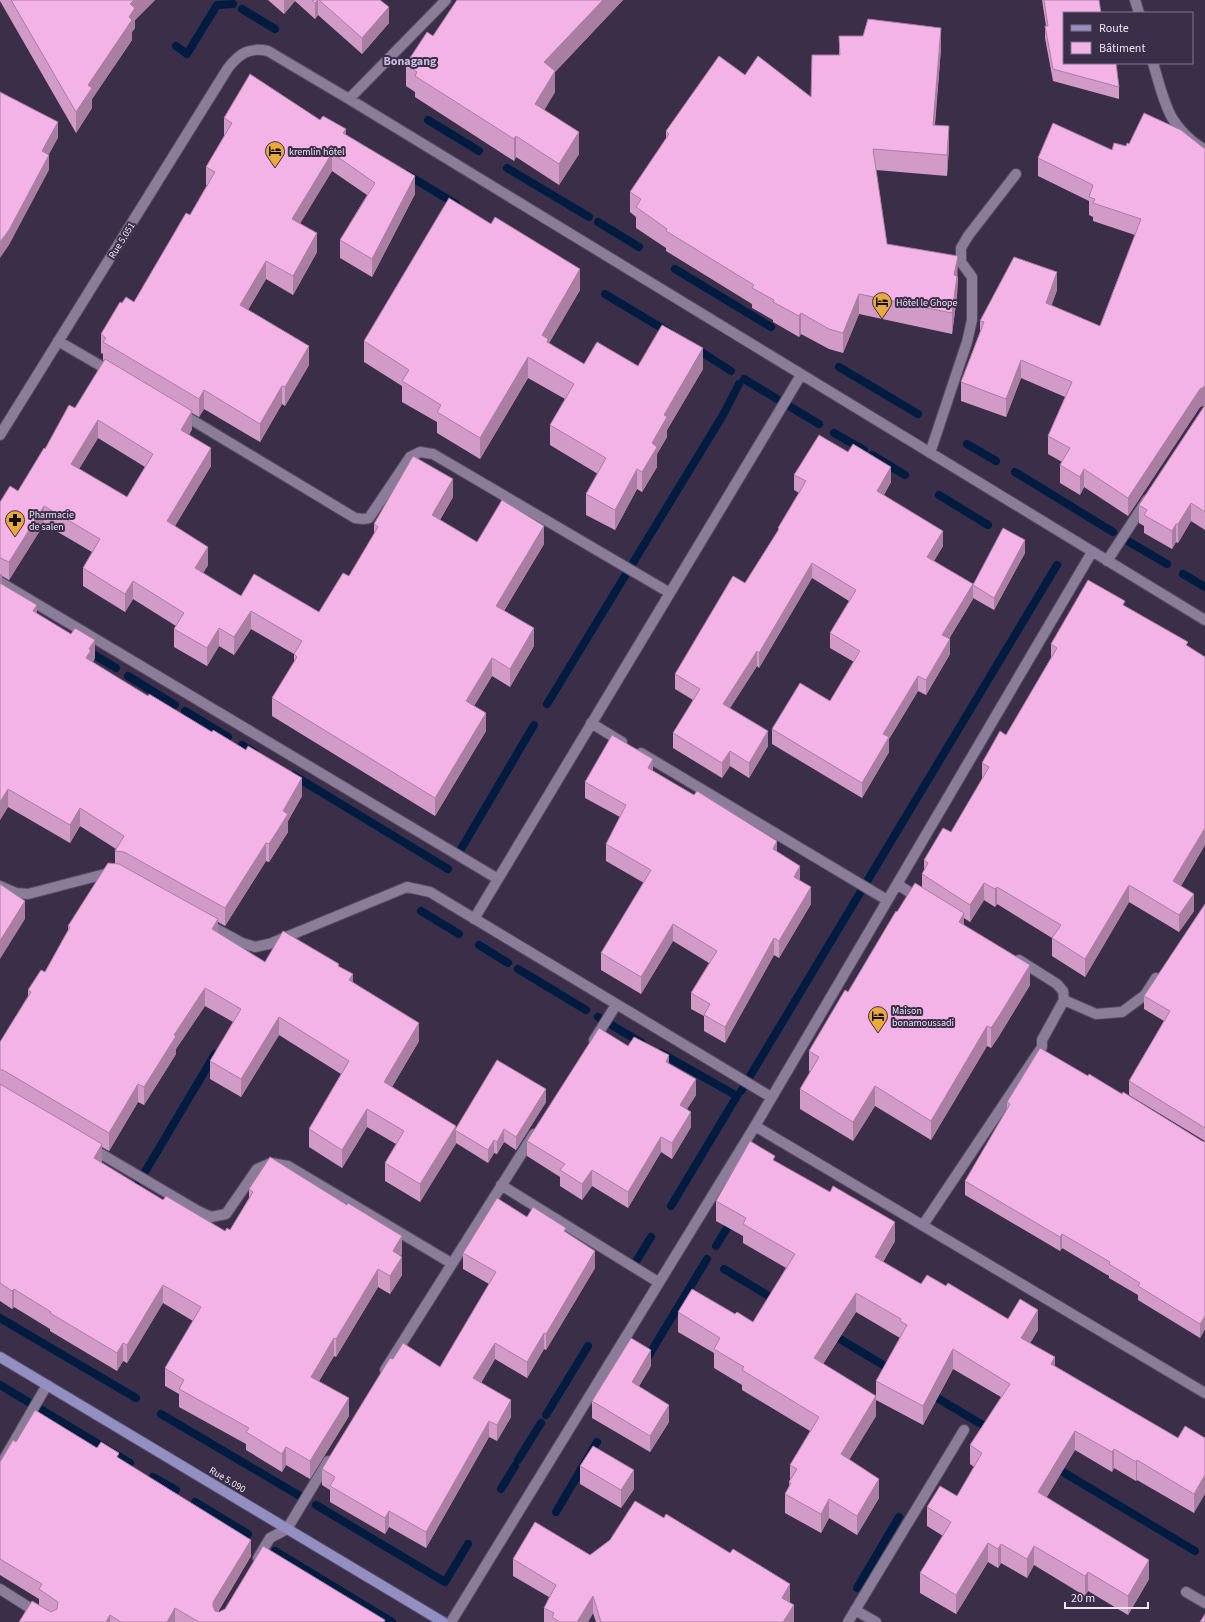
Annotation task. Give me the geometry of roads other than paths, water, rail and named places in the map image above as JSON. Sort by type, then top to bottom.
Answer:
[{"type":"main road","name":"Rue 5.090","points":[[0,1357],[443,1622]]},
{"type":"street","points":[[446,0],[349,99],[1205,620]]},
{"type":"street","points":[[1135,0],[1139,12]]},
{"type":"street","name":"Rue 5.051","points":[[0,435],[228,68],[237,57],[248,51],[259,49],[268,51],[349,99]]},
{"type":"street","points":[[1153,64],[1166,110],[1178,127],[1193,142],[1205,150]]},
{"type":"street","points":[[930,453],[968,342],[972,320],[972,277],[961,262],[961,248],[968,236],[1016,174]]},
{"type":"street","points":[[58,341],[119,377]]},
{"type":"street","points":[[474,919],[801,375]]},
{"type":"street","points":[[173,409],[356,518],[369,518],[410,457],[420,452],[433,454],[670,593]]},
{"type":"street","points":[[1107,560],[1154,489]]},
{"type":"street","points":[[451,1622],[755,1126],[1092,552]]},
{"type":"street","points":[[0,582],[498,879]]},
{"type":"street","points":[[591,723],[887,900]]},
{"type":"street","points":[[0,886],[16,893],[28,894],[105,874],[121,876]]},
{"type":"street","points":[[896,884],[930,905]]},
{"type":"street","points":[[201,921],[242,943],[255,947],[269,944],[407,887],[430,892],[771,1097]]},
{"type":"street","points":[[922,1225],[1044,1049],[1042,1040],[1064,1000],[1063,991],[1057,984],[1010,955]]},
{"type":"street","points":[[1064,1000],[1096,1014],[1122,1012],[1145,995],[1161,972]]},
{"type":"street","points":[[586,1051],[616,1004]]},
{"type":"street","points":[[381,1376],[539,1125]]},
{"type":"street","points":[[755,1126],[1205,1393]]},
{"type":"street","points":[[82,1143],[198,1211],[212,1217],[226,1214],[257,1170],[271,1163],[288,1166],[451,1263]]},
{"type":"street","points":[[501,1185],[658,1282]]},
{"type":"street","points":[[0,1466],[47,1385]]},
{"type":"street","points":[[848,1622],[964,1430]]},
{"type":"street","points":[[255,1564],[270,1538],[287,1528],[332,1456]]},
{"type":"street","points":[[0,1589],[52,1622]]},
{"type":"street","points":[[1186,1592],[1205,1603]]},
{"type":"street","points":[[855,1610],[876,1622]]},
{"type":"waterway","points":[[176,46],[187,54],[217,5],[233,4]]},
{"type":"waterway","points":[[242,9],[275,29]]},
{"type":"waterway","points":[[428,120],[479,151]]},
{"type":"waterway","points":[[507,168],[589,217]]},
{"type":"waterway","points":[[406,174],[456,204]]},
{"type":"waterway","points":[[598,222],[639,247]]},
{"type":"waterway","points":[[675,269],[771,327]]},
{"type":"waterway","points":[[605,294],[670,333]]},
{"type":"waterway","points":[[703,353],[731,371]]},
{"type":"waterway","points":[[839,367],[918,414]]},
{"type":"waterway","points":[[744,379],[819,424]]},
{"type":"waterway","points":[[547,704],[723,415],[739,384]]},
{"type":"waterway","points":[[834,433],[864,450]]},
{"type":"waterway","points":[[967,444],[996,461]]},
{"type":"waterway","points":[[872,455],[905,475]]},
{"type":"waterway","points":[[1015,472],[1113,532]]},
{"type":"waterway","points":[[939,495],[988,525]]},
{"type":"waterway","points":[[1126,540],[1167,564]]},
{"type":"waterway","points":[[741,1091],[1057,565]]},
{"type":"waterway","points":[[1183,574],[1205,587]]},
{"type":"waterway","points":[[86,650],[116,668]]},
{"type":"waterway","points":[[128,676],[175,705]]},
{"type":"waterway","points":[[185,711],[228,737]]},
{"type":"waterway","points":[[461,849],[534,725]]},
{"type":"waterway","points":[[242,745],[255,753]]},
{"type":"waterway","points":[[293,775],[448,869]]},
{"type":"waterway","points":[[421,911],[459,934]]},
{"type":"waterway","points":[[479,945],[508,963]]},
{"type":"waterway","points":[[518,969],[586,1010]]},
{"type":"waterway","points":[[598,1017],[642,1043]]},
{"type":"waterway","points":[[661,1053],[737,1096],[671,1206]]},
{"type":"waterway","points":[[139,1182],[215,1054]]},
{"type":"waterway","points":[[716,1246],[733,1218]]},
{"type":"waterway","points":[[632,1268],[651,1237]]},
{"type":"waterway","points":[[646,1360],[707,1259]]},
{"type":"waterway","points":[[724,1269],[777,1301]]},
{"type":"waterway","points":[[0,1318],[136,1398]]},
{"type":"waterway","points":[[830,1333],[893,1371]]},
{"type":"waterway","points":[[546,1415],[588,1346]]},
{"type":"waterway","points":[[0,1385],[130,1463]]},
{"type":"waterway","points":[[929,1393],[991,1430]]},
{"type":"waterway","points":[[161,1414],[305,1499]]},
{"type":"waterway","points":[[518,1460],[541,1423]]},
{"type":"waterway","points":[[556,1512],[597,1442]]},
{"type":"waterway","points":[[501,1489],[515,1466]]},
{"type":"waterway","points":[[1053,1466],[1195,1551]]},
{"type":"waterway","points":[[153,1477],[176,1490]]},
{"type":"waterway","points":[[195,1502],[248,1534]]},
{"type":"waterway","points":[[316,1505],[445,1582],[468,1544]]},
{"type":"waterway","points":[[857,1588],[899,1517]]},
{"type":"waterway","points":[[275,1551],[392,1622]]},
{"type":"place","name":"kremlin hôtel","points":[[275,168]]},
{"type":"place","name":"Hôtel le Ghope","points":[[882,319]]},
{"type":"place","name":"Pharmacie de salen","points":[[15,537]]},
{"type":"place","name":"Maison bonamoussadi","points":[[878,1033]]},
{"type":"district","name":"Bonagang","points":[[410,61]]}]
